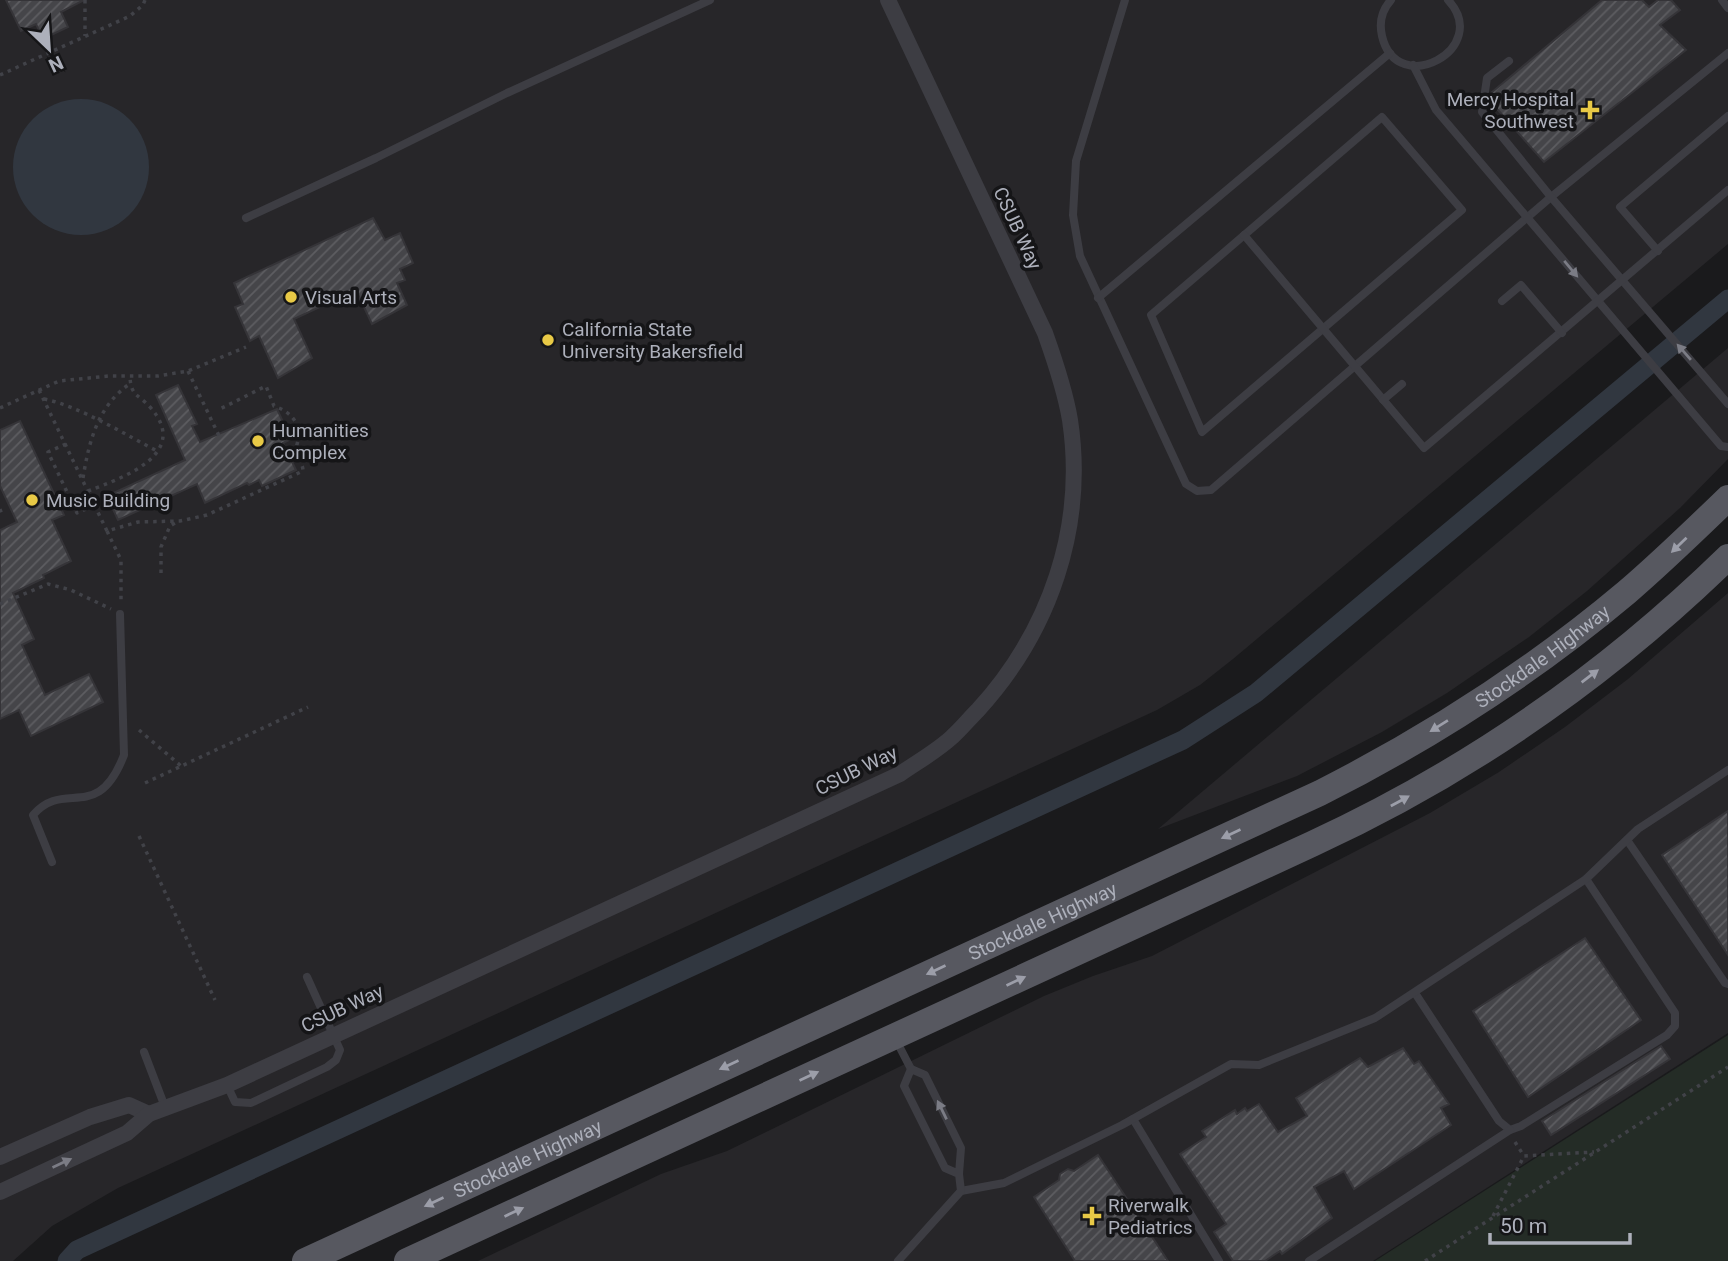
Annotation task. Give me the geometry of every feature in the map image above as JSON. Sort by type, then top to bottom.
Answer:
[{"type":"main road","name":"Stockdale Highway","points":[[305,1261],[1320,793],[1375,764],[1497,689],[1569,638],[1626,593],[1728,498]]},
{"type":"main road","points":[[407,1261],[435,1255],[894,1037],[1321,840],[1413,793],[1494,744],[1602,666],[1728,557]]},
{"type":"street","name":"CSUB Way","points":[[0,1192],[127,1133],[149,1114],[227,1085],[900,774],[952,737],[1017,662],[1040,623],[1067,544],[1073,496],[1070,420],[1058,369],[1045,333],[888,0]]},
{"type":"street","points":[[0,1157],[90,1117],[129,1105],[149,1114]]},
{"type":"lane","points":[[246,218],[507,93],[710,0]]},
{"type":"lane","points":[[1125,0],[1076,161],[1073,215],[1080,256],[1098,298],[1186,484],[1197,491],[1211,490],[1527,217],[1728,53]]},
{"type":"lane","points":[[1391,0],[1382,16],[1380,29],[1383,42],[1390,53],[1400,61],[1426,66],[1449,53],[1456,43],[1458,16],[1448,0]]},
{"type":"lane","points":[[1722,0],[1728,8]]},
{"type":"lane","points":[[1098,298],[1390,53]]},
{"type":"lane","points":[[1508,61],[1487,78],[1482,112],[1728,404]]},
{"type":"lane","points":[[1413,65],[1436,110],[1721,446],[1728,447]]},
{"type":"lane","points":[[1658,251],[1620,207],[1728,116]]},
{"type":"lane","points":[[1382,117],[1462,210],[1202,432],[1151,315],[1244,235],[1382,117]]},
{"type":"lane","points":[[1244,235],[1424,448],[1728,190]]},
{"type":"lane","points":[[1502,301],[1521,285],[1562,332]]},
{"type":"lane","points":[[1383,400],[1402,384]]},
{"type":"lane","points":[[52,862],[33,815],[43,804],[94,796],[107,786],[118,772],[124,755],[120,614]]},
{"type":"lane","points":[[898,1261],[961,1191],[1004,1183],[1132,1119],[1231,1064],[1259,1065],[1375,1018],[1586,879],[1638,829],[1728,769]]},
{"type":"lane","points":[[1627,840],[1725,984],[1728,984]]},
{"type":"lane","points":[[1309,1261],[1510,1130],[1521,1126],[1667,1035],[1675,1026],[1675,1013],[1586,879]]},
{"type":"lane","points":[[227,1085],[235,1102],[251,1103],[327,1068],[336,1060],[340,1050],[307,977]]},
{"type":"lane","points":[[1415,993],[1499,1121],[1510,1130]]},
{"type":"lane","points":[[894,1037],[911,1069],[925,1075],[961,1148],[961,1191]]},
{"type":"lane","points":[[144,1052],[165,1107]]},
{"type":"lane","points":[[911,1069],[904,1086],[946,1168],[959,1174]]},
{"type":"lane","points":[[1132,1119],[1219,1261]]},
{"type":"path","points":[[85,0],[85,36]]},
{"type":"path","points":[[0,75],[130,16],[144,5],[145,0]]},
{"type":"path","points":[[0,408],[60,381],[188,371],[246,347]]},
{"type":"path","points":[[188,371],[221,440]]},
{"type":"path","points":[[88,491],[143,466],[159,452],[162,429],[149,406],[134,393],[131,377]]},
{"type":"path","points":[[83,480],[92,432],[116,395],[131,383]]},
{"type":"path","points":[[107,531],[138,522],[180,521],[207,515],[300,473],[304,468],[295,448],[299,435],[298,427],[289,413],[274,406],[266,386],[220,409]]},
{"type":"path","points":[[0,604],[48,583],[71,590],[120,614],[121,561],[39,390]]},
{"type":"path","points":[[44,399],[98,421],[159,452]]},
{"type":"path","points":[[66,444],[48,452],[77,513],[95,505]]},
{"type":"path","points":[[0,509],[2,515]]},
{"type":"path","points":[[161,573],[159,560],[166,535],[170,526],[180,521]]},
{"type":"path","points":[[145,783],[308,707]]},
{"type":"path","points":[[139,730],[181,766]]},
{"type":"path","points":[[139,836],[215,1000]]},
{"type":"path","points":[[1425,1261],[1728,1067]]},
{"type":"path","points":[[1510,1130],[1524,1156]]},
{"type":"path","points":[[1524,1156],[1596,1152]]},
{"type":"path","points":[[1493,1218],[1524,1156]]},
{"type":"shaded area","name":"California State University Bakersfield","points":[[0,0],[1728,0],[1728,244],[1200,685],[1157,710],[118,1188],[52,1226],[13,1261],[0,1261]]},
{"type":"shaded area","points":[[81,99],[107,104],[129,119],[144,141],[149,167],[144,193],[129,215],[107,230],[81,235],[55,230],[33,215],[18,193],[13,167],[18,141],[33,119],[55,104]]},
{"type":"shaded area","points":[[1728,348],[1728,459],[1680,508],[1587,591],[1529,637],[1447,693],[1382,732],[1297,776],[1158,829]]},
{"type":"shaded area","points":[[1728,593],[1728,1033],[1373,1261],[478,1261],[661,1174],[727,1151],[1044,996],[1152,956],[1430,813],[1499,772],[1565,727],[1628,679]]},
{"type":"shaded area","points":[[1728,1035],[1728,1261],[1375,1261]]},
{"type":"building","points":[[6,0],[84,0],[61,12],[68,27],[43,39],[36,24],[21,31]]},
{"type":"building","points":[[1602,0],[1642,0],[1649,7],[1658,0],[1671,0],[1680,10],[1660,25],[1686,50],[1544,162],[1490,101],[1491,93]]},
{"type":"building","name":"Visual Arts","points":[[373,218],[385,240],[400,233],[413,263],[400,269],[405,280],[397,283],[407,305],[372,324],[356,290],[294,319],[312,358],[278,378],[259,336],[250,341],[235,307],[243,304],[234,283]]},
{"type":"building","points":[[178,385],[197,424],[192,426],[200,442],[277,409],[291,439],[283,443],[296,470],[262,486],[259,480],[249,485],[247,483],[205,503],[197,484],[118,520],[107,496],[185,460],[156,395]]},
{"type":"building","points":[[20,421],[64,515],[52,520],[71,561],[13,593],[34,639],[22,645],[45,695],[89,674],[103,702],[31,736],[19,710],[0,719],[0,530],[17,522],[0,486],[0,430]]},
{"type":"building","points":[[1728,811],[1728,955],[1662,855]]},
{"type":"building","points":[[1585,938],[1641,1020],[1528,1097],[1473,1011]]},
{"type":"building","points":[[1661,1046],[1670,1059],[1551,1135],[1542,1121]]},
{"type":"building","points":[[1403,1048],[1414,1064],[1419,1061],[1449,1104],[1441,1108],[1451,1125],[1354,1189],[1344,1171],[1314,1187],[1332,1218],[1282,1254],[1280,1251],[1265,1261],[1233,1261],[1214,1232],[1226,1224],[1180,1154],[1206,1137],[1202,1131],[1235,1110],[1237,1114],[1245,1108],[1247,1111],[1259,1104],[1278,1132],[1307,1116],[1296,1098],[1360,1058],[1368,1067]]},
{"type":"building","name":"Riverwalk Pediatrics","points":[[1098,1155],[1168,1261],[1075,1261],[1034,1197],[1059,1180],[1060,1174],[1068,1169],[1074,1171]]},
{"type":"waterway","points":[[67,1261],[77,1250],[1183,740],[1256,693],[1728,299]]},
{"type":"place","name":"Mercy Hospital Southwest","points":[[1590,110]]},
{"type":"place","name":"Visual Arts","points":[[291,297]]},
{"type":"place","name":"California State University Bakersfield","points":[[548,340]]},
{"type":"place","name":"Humanities Complex","points":[[258,441]]},
{"type":"place","name":"Music Building","points":[[32,500]]},
{"type":"place","name":"Riverwalk Pediatrics","points":[[1092,1216]]}]
